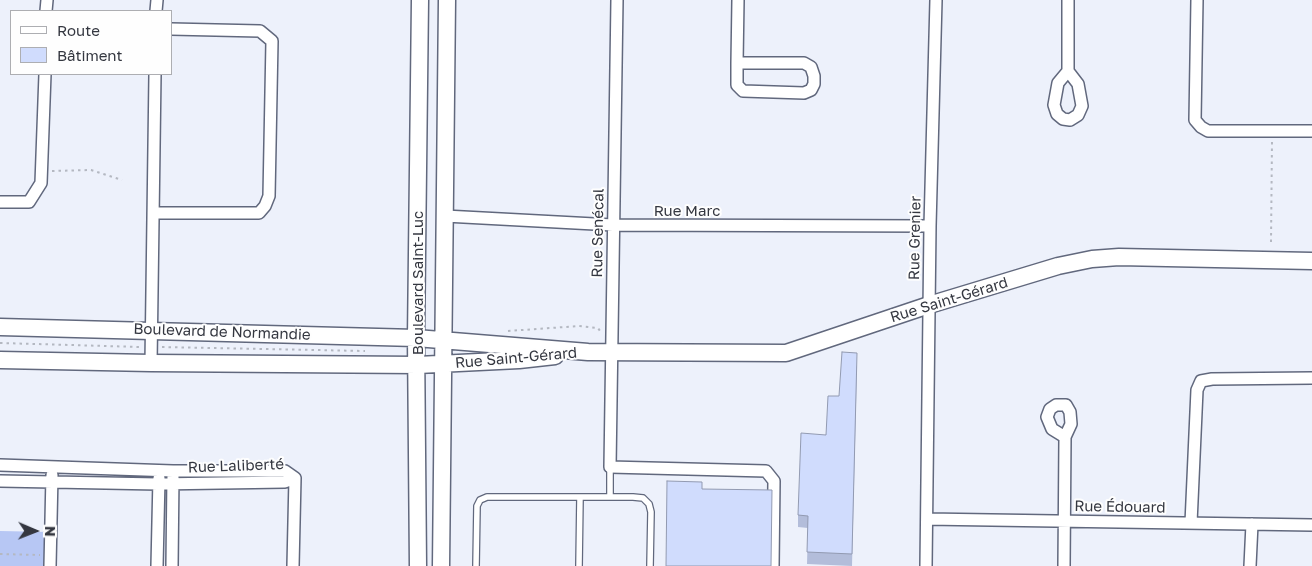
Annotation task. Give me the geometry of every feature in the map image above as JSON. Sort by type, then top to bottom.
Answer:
[{"type":"street","name":"Boulevard Saint-Luc","points":[[418,566],[418,365],[416,338],[420,0]]},
{"type":"street","name":"Boulevard Saint-Luc","points":[[441,566],[447,0]]},
{"type":"street","name":"Rue Senécal","points":[[610,467],[617,0]]},
{"type":"street","points":[[737,63],[804,64],[811,67],[814,84],[811,90],[804,93],[743,91],[737,85],[737,63],[738,0]]},
{"type":"street","name":"Rue Grenier","points":[[926,566],[930,226],[936,0]]},
{"type":"street","points":[[1068,0],[1068,71]]},
{"type":"street","points":[[1197,0],[1195,120],[1201,127],[1208,131],[1312,131]]},
{"type":"street","points":[[153,213],[259,213],[265,206],[269,196],[272,41],[260,31],[172,28]]},
{"type":"street","points":[[0,202],[29,202],[42,183],[45,75]]},
{"type":"street","points":[[151,355],[156,75]]},
{"type":"street","name":"Rue Marc","points":[[445,216],[613,225],[930,226]]},
{"type":"street","name":"Rue Saint-Gérard","points":[[444,340],[588,352],[786,353],[929,305],[1058,266],[1092,258],[1312,261]]},
{"type":"street","name":"Boulevard de Normandie","points":[[0,327],[444,340]]},
{"type":"street","name":"Rue Saint-Gérard","points":[[444,363],[519,360],[588,352]]},
{"type":"street","name":"Boulevard de Normandie","points":[[0,360],[151,355],[418,365],[444,363]]},
{"type":"street","points":[[1191,523],[1197,390],[1201,381],[1212,379],[1312,378]]},
{"type":"street","points":[[1064,566],[1065,437]]},
{"type":"street","name":"Rue Laliberté","points":[[0,465],[159,470],[173,477],[285,482],[295,478],[293,566]]},
{"type":"street","points":[[50,561],[52,466]]},
{"type":"street","points":[[610,467],[766,471],[774,481],[773,566]]},
{"type":"street","points":[[157,566],[159,470]]},
{"type":"street","points":[[172,566],[173,477]]},
{"type":"street","name":"Rue Laliberté","points":[[0,481],[158,484],[173,477]]},
{"type":"street","name":"Rue Édouard","points":[[927,519],[1312,525]]},
{"type":"street","points":[[1250,566],[1252,524]]},
{"type":"lane","points":[[610,467],[610,497]]},
{"type":"lane","points":[[579,566],[580,497]]},
{"type":"lane","points":[[476,566],[477,506],[480,500],[486,498],[633,497],[643,498],[649,504],[651,512],[650,566]]},
{"type":"path","points":[[1270,242],[1272,131]]},
{"type":"path","points":[[42,171],[91,170],[122,180]]},
{"type":"path","name":"Rue Saint-Gérard","points":[[504,332],[579,326],[598,328]]},
{"type":"path","points":[[0,343],[151,355],[368,351]]},
{"type":"path","points":[[0,554],[50,561]]},
{"type":"shaded area","points":[[0,531],[50,532],[49,566],[0,566]]},
{"type":"building","points":[[842,352],[857,353],[852,554],[807,552],[808,516],[798,515],[801,433],[826,435],[828,396],[839,396]]},
{"type":"building","points":[[667,481],[702,482],[702,489],[772,490],[771,566],[666,566]]}]
